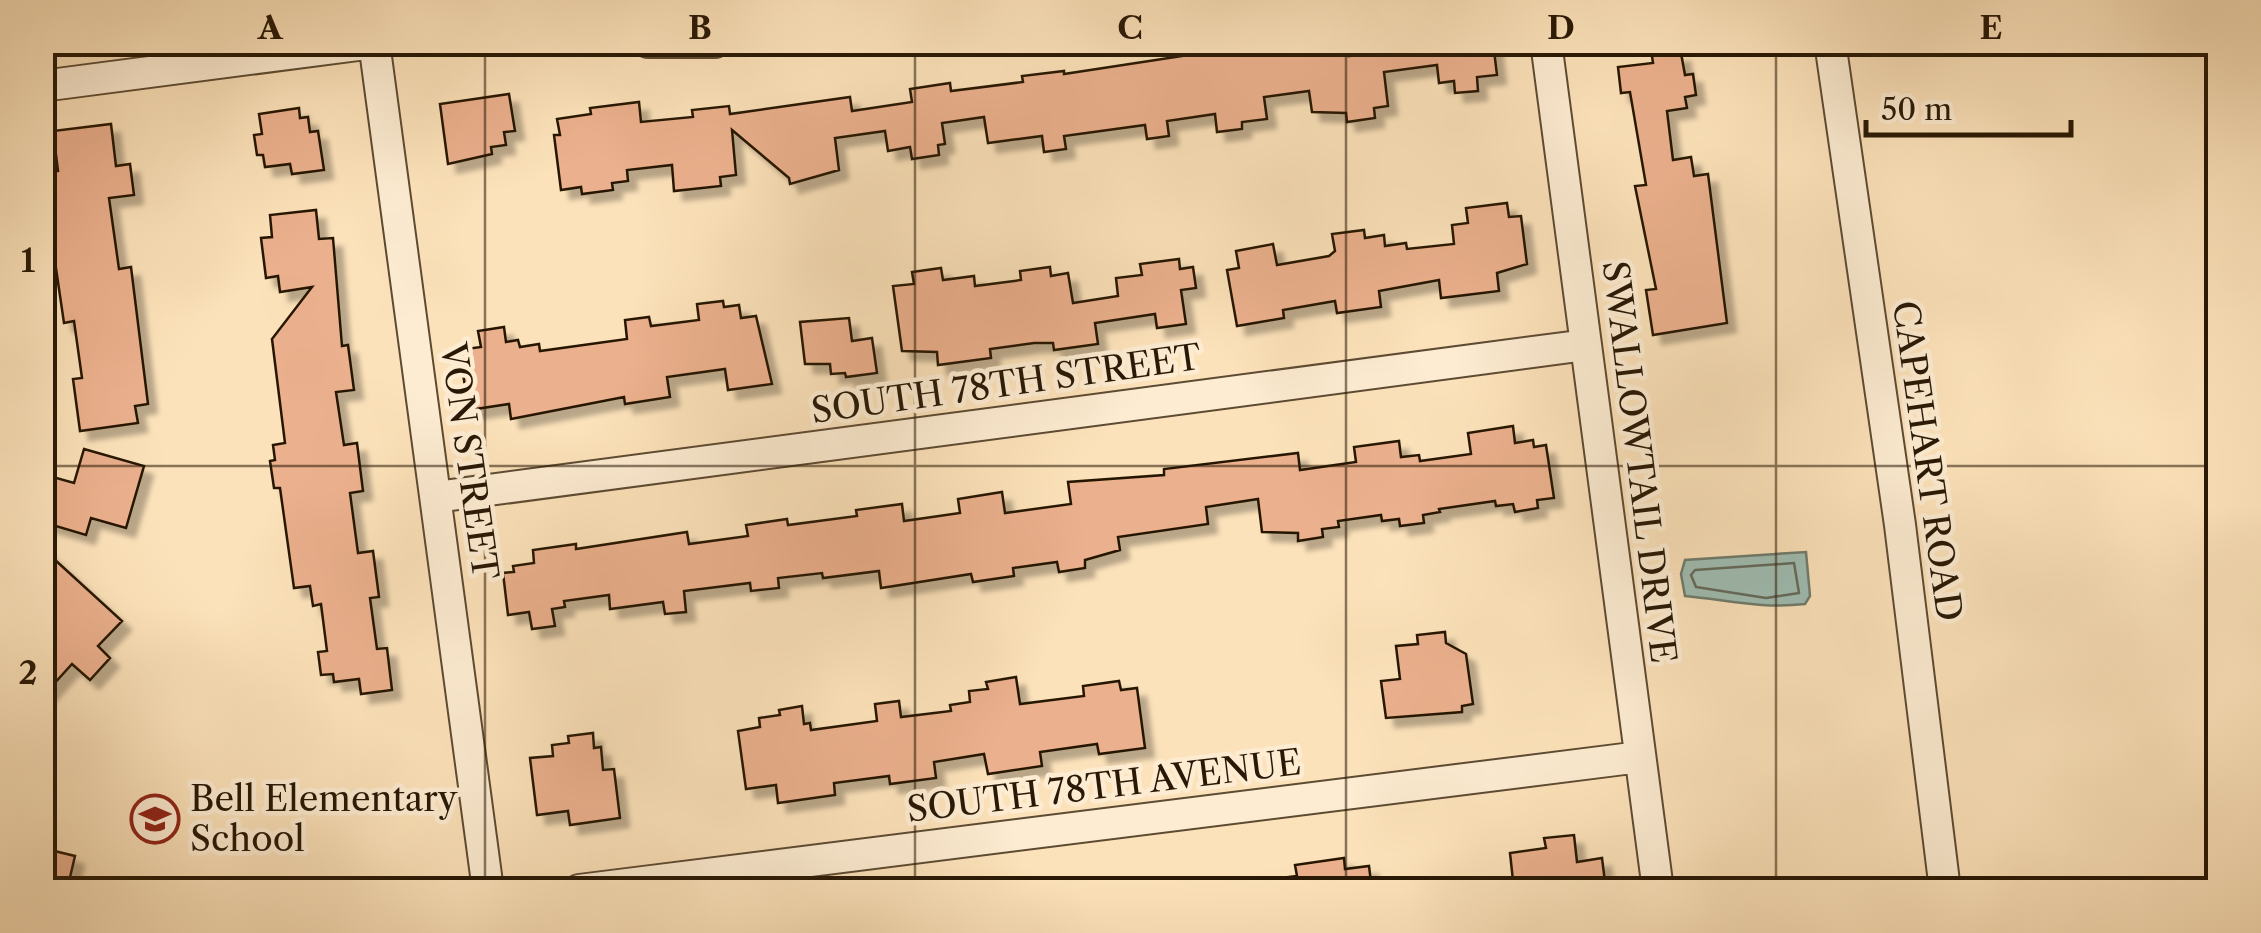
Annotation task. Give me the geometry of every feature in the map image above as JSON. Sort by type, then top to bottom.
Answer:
[{"type":"street","points":[[648,42],[716,42]]},
{"type":"street","name":"SWALLOWTAIL DRIVE","points":[[1546,42],[1658,890]]},
{"type":"street","name":"CAPEHART ROAD","points":[[1830,42],[1900,525],[1945,890]]},
{"type":"street","points":[[42,86],[376,43]]},
{"type":"street","name":"VON STREET","points":[[376,43],[488,890]]},
{"type":"street","name":"SOUTH 78TH STREET","points":[[436,497],[1586,345]]},
{"type":"street","name":"SOUTH 78TH AVENUE","points":[[578,890],[1640,757]]},
{"type":"water","points":[[1806,552],[1810,596],[1805,604],[1759,605],[1685,596],[1681,574],[1685,560]]},
{"type":"building","points":[[1274,42],[1347,42],[1349,56],[1421,47],[1420,42],[1493,42],[1497,75],[1477,77],[1478,91],[1455,93],[1454,81],[1439,83],[1437,65],[1384,72],[1388,106],[1374,108],[1375,118],[1347,122],[1346,113],[1312,112],[1309,91],[1264,97],[1267,119],[1242,122],[1242,129],[1217,132],[1215,114],[1167,121],[1169,136],[1147,139],[1145,125],[1064,136],[1066,149],[1044,152],[1042,136],[988,143],[984,117],[942,123],[945,144],[938,145],[939,155],[912,159],[910,147],[888,151],[885,131],[835,138],[839,170],[790,184],[789,178],[732,130],[736,175],[720,177],[721,186],[674,191],[672,165],[627,170],[628,181],[612,183],[613,190],[582,194],[581,187],[561,190],[554,135],[560,135],[557,119],[591,114],[590,108],[639,102],[641,122],[693,117],[692,110],[729,106],[730,114],[850,97],[852,111],[912,102],[910,89],[950,83],[951,91],[1023,82],[1022,76],[1064,74]]},
{"type":"building","points":[[1681,53],[1685,75],[1693,74],[1696,95],[1685,97],[1687,108],[1667,111],[1673,160],[1691,157],[1694,176],[1708,174],[1727,323],[1653,335],[1646,290],[1656,289],[1635,186],[1646,185],[1630,92],[1621,93],[1618,67],[1653,63],[1652,56]]},
{"type":"building","points":[[509,94],[515,131],[504,132],[506,145],[491,147],[492,154],[448,164],[440,104]]},
{"type":"building","points":[[299,108],[300,118],[308,117],[310,132],[318,131],[324,170],[292,174],[290,164],[265,167],[263,155],[257,155],[254,135],[262,134],[259,114]]},
{"type":"building","points":[[111,124],[116,166],[130,164],[134,195],[109,198],[119,269],[131,267],[148,404],[135,406],[138,423],[80,431],[73,379],[82,378],[74,321],[64,323],[42,173],[58,171],[53,131]]},
{"type":"building","points":[[1507,203],[1509,217],[1521,216],[1527,264],[1497,273],[1499,291],[1441,298],[1439,280],[1379,291],[1381,307],[1337,313],[1335,301],[1283,310],[1284,318],[1237,326],[1227,270],[1239,268],[1236,251],[1273,244],[1277,265],[1329,256],[1335,251],[1332,234],[1364,230],[1365,238],[1384,235],[1385,246],[1406,243],[1407,249],[1454,244],[1452,225],[1468,223],[1466,208]]},
{"type":"building","points":[[316,210],[319,239],[333,238],[342,346],[348,345],[354,390],[336,392],[344,445],[357,443],[363,491],[350,493],[358,553],[373,551],[379,597],[370,598],[377,649],[387,648],[392,690],[361,694],[359,679],[334,682],[333,674],[321,675],[318,652],[327,651],[321,604],[313,606],[310,586],[294,588],[280,488],[274,488],[270,461],[275,460],[273,445],[285,443],[272,339],[312,287],[280,292],[278,276],[266,278],[261,238],[272,237],[270,215]]},
{"type":"building","points":[[1179,259],[1180,269],[1193,267],[1196,288],[1181,290],[1186,324],[1157,328],[1155,314],[1095,323],[1098,344],[1054,350],[1053,343],[1034,343],[990,349],[991,358],[938,365],[937,352],[902,351],[893,286],[914,284],[912,272],[941,268],[943,280],[974,276],[975,286],[1021,280],[1020,271],[1050,267],[1051,276],[1068,273],[1073,303],[1118,296],[1116,278],[1142,275],[1140,264]]},
{"type":"building","points":[[723,301],[724,307],[739,305],[741,318],[756,316],[772,384],[728,390],[725,369],[667,377],[670,397],[625,404],[624,397],[511,419],[509,404],[469,410],[459,350],[481,347],[478,331],[504,327],[506,342],[518,340],[520,347],[539,344],[540,351],[627,339],[625,320],[649,317],[651,326],[699,320],[697,304]]},
{"type":"building","points":[[849,318],[852,341],[872,338],[877,373],[846,377],[845,373],[831,374],[830,364],[805,364],[800,322]]},
{"type":"building","points":[[1513,426],[1515,443],[1533,440],[1534,447],[1546,445],[1554,498],[1537,500],[1538,508],[1515,512],[1513,504],[1496,506],[1495,501],[1439,509],[1440,512],[1423,515],[1424,523],[1400,526],[1399,519],[1382,521],[1381,515],[1338,521],[1339,527],[1322,529],[1323,537],[1298,541],[1298,533],[1262,532],[1258,499],[1206,507],[1208,524],[1118,537],[1120,550],[1085,560],[1085,568],[1059,572],[1057,562],[1013,568],[1014,576],[973,582],[971,574],[881,588],[879,571],[823,578],[822,573],[778,578],[779,588],[751,591],[750,583],[684,591],[686,612],[665,614],[663,602],[610,609],[609,595],[564,601],[565,607],[552,609],[555,626],[532,629],[529,612],[508,615],[503,573],[514,572],[513,566],[534,563],[533,550],[576,544],[576,549],[687,532],[689,544],[748,536],[746,525],[787,519],[788,525],[857,516],[856,510],[902,504],[904,521],[960,513],[958,499],[1002,492],[1005,513],[1071,504],[1068,482],[1164,475],[1164,469],[1298,453],[1300,470],[1356,462],[1354,447],[1399,441],[1401,457],[1419,455],[1420,461],[1471,454],[1468,433]]},
{"type":"building","points":[[84,449],[144,466],[126,528],[91,518],[86,535],[42,522],[53,477],[74,483]]},
{"type":"building","points":[[42,548],[122,621],[98,646],[110,658],[90,680],[72,664],[42,697],[42,620],[52,610],[42,601]]},
{"type":"building","points":[[1445,632],[1446,643],[1466,654],[1473,704],[1462,706],[1462,712],[1386,718],[1381,681],[1400,679],[1396,646],[1418,644],[1417,635]]},
{"type":"building","points":[[1016,677],[1020,704],[1084,696],[1083,686],[1119,681],[1121,690],[1137,688],[1145,748],[1099,754],[1097,744],[1040,752],[1042,766],[988,774],[984,754],[934,762],[936,778],[890,784],[889,776],[834,783],[835,795],[778,803],[776,785],[746,789],[738,731],[760,727],[759,718],[802,706],[804,724],[810,723],[811,730],[877,721],[875,704],[899,701],[901,717],[951,711],[950,705],[970,702],[969,691],[988,689],[986,682]]},
{"type":"building","points":[[593,733],[594,748],[601,747],[603,770],[614,769],[620,818],[570,825],[568,811],[537,815],[530,758],[553,756],[552,745],[569,743],[568,736]]},
{"type":"building","points":[[1574,835],[1577,862],[1602,858],[1606,890],[1514,890],[1510,853],[1546,848],[1544,838]]},
{"type":"building","points":[[42,848],[75,856],[67,890],[42,890]]},
{"type":"building","points":[[1344,858],[1345,869],[1369,866],[1372,890],[1289,890],[1288,877],[1297,876],[1295,865]]},
{"type":"place","name":"Bell Elementary School","points":[[155,819]]}]
